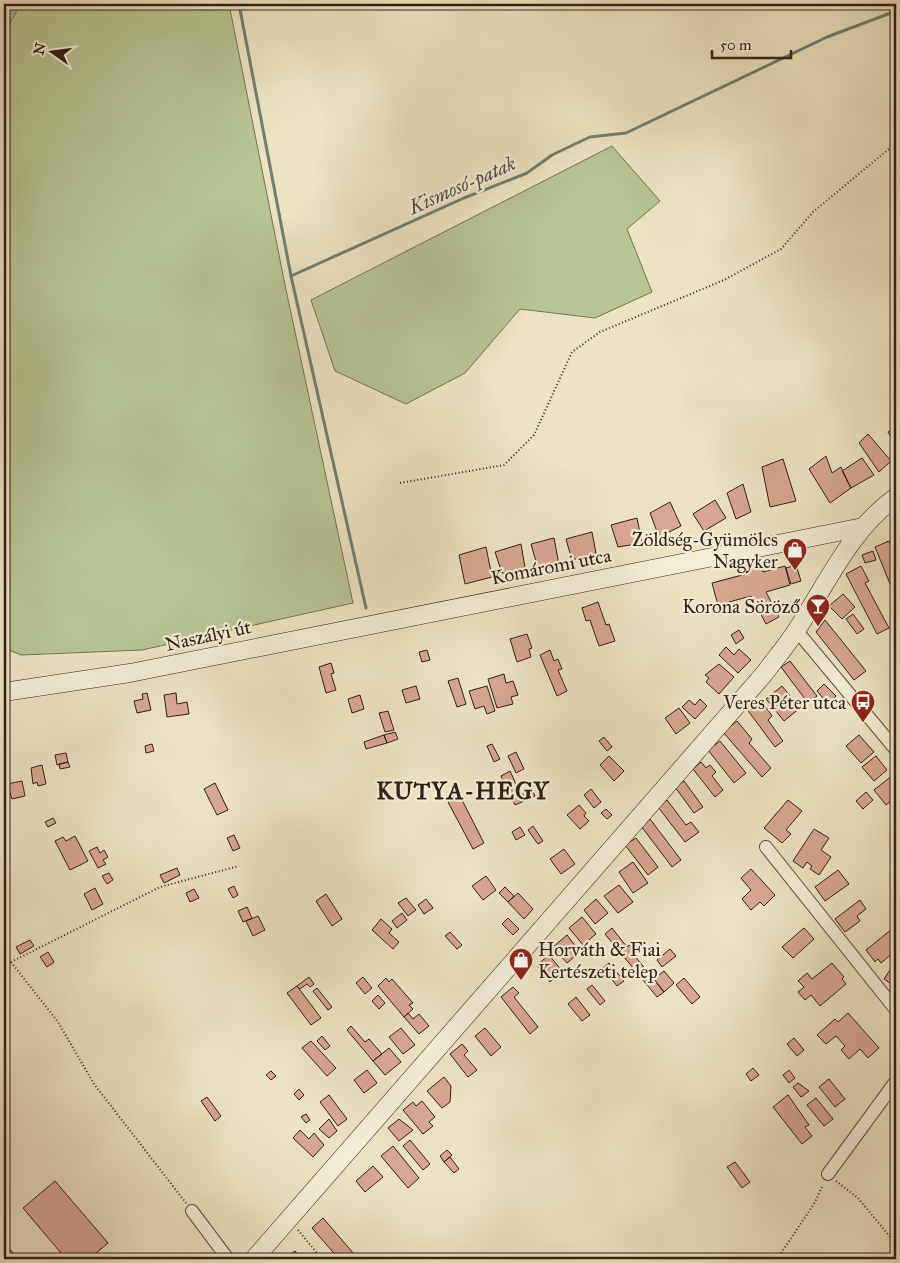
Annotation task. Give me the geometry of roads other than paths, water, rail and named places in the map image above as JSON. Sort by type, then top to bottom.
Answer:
[{"type":"main road","points":[[254,1259],[764,674],[797,630],[863,527],[884,505],[896,497]]},
{"type":"main road","name":"Komáromi utca","points":[[420,614],[863,527]]},
{"type":"main road","points":[[809,539],[824,544],[843,557]]},
{"type":"main road","name":"Naszályi út","points":[[4,692],[130,673],[420,614]]},
{"type":"street","points":[[797,630],[896,750]]},
{"type":"street","points":[[766,848],[896,1010]]},
{"type":"street","points":[[828,1174],[896,1081]]},
{"type":"street","points":[[192,1211],[228,1259]]},
{"type":"water","points":[[4,4],[20,4],[4,35]]},
{"type":"waterway","name":"Kismosó-patak","points":[[239,4],[291,276],[464,198],[527,173],[552,155],[590,137],[626,133],[827,37],[896,11]]},
{"type":"waterway","points":[[291,276],[366,608]]},
{"type":"place","name":"Zöldség-Gyümölcs Nagyker","points":[[795,571]]},
{"type":"place","name":"Korona Söröző","points":[[818,627]]},
{"type":"place","name":"Veres Péter utca","points":[[863,723]]},
{"type":"place","name":"Horváth & Fiai Kertészeti telep","points":[[521,981]]},
{"type":"district","name":"KUTYA-HEGY","points":[[463,791]]}]
